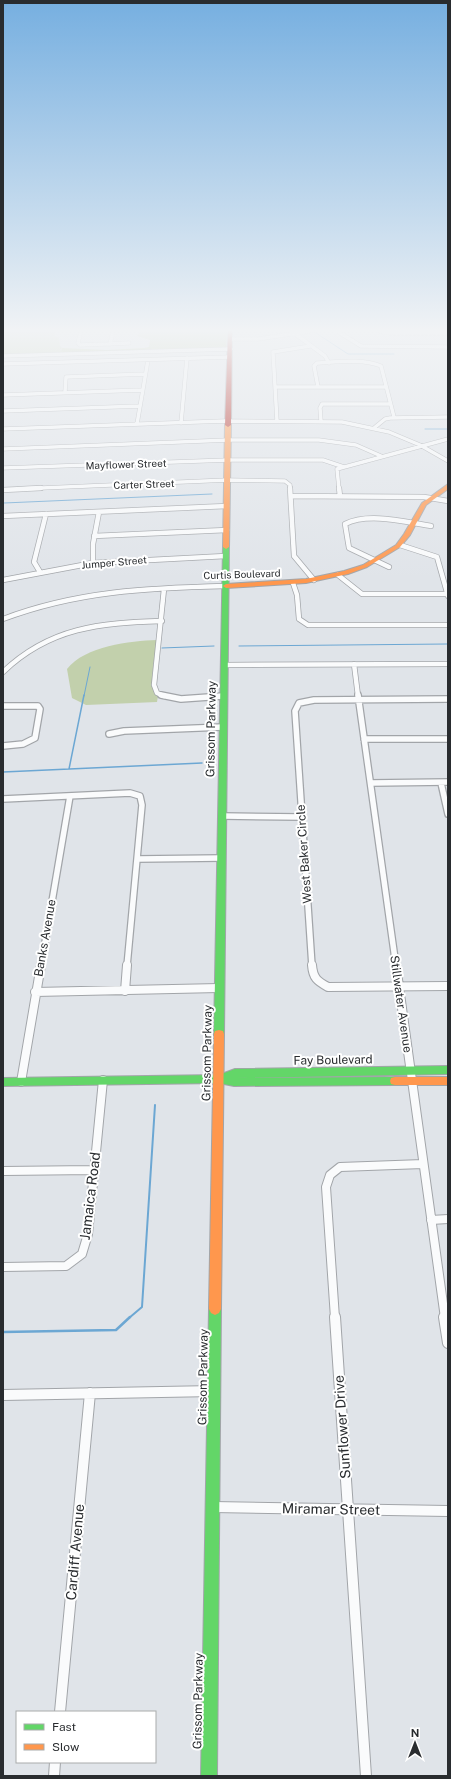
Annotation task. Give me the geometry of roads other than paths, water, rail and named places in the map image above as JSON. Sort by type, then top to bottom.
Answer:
[{"type":"main road","name":"Grissom Parkway","points":[[209,1776],[221,858],[223,816],[223,696],[229,414]]},
{"type":"main road","name":"Curtis Boulevard","points":[[226,586],[293,584],[338,575],[376,561],[400,545],[415,523],[423,506],[431,498],[448,486]]},
{"type":"main road","name":"Fay Boulevard","points":[[219,1078],[235,1073],[448,1070]]},
{"type":"main road","name":"Fay Boulevard","points":[[3,1082],[219,1078],[234,1082],[448,1081]]},
{"type":"street","points":[[137,424],[138,414]]},
{"type":"street","points":[[181,423],[182,414]]},
{"type":"street","points":[[277,414],[277,421]]},
{"type":"street","points":[[320,414],[321,421]]},
{"type":"street","points":[[374,428],[385,419],[394,417],[448,418]]},
{"type":"street","points":[[3,429],[229,421],[321,421],[374,428],[420,445],[448,461]]},
{"type":"street","points":[[340,496],[336,473],[337,469],[420,445],[448,439]]},
{"type":"street","points":[[3,449],[229,440],[332,441],[356,445],[381,456]]},
{"type":"street","name":"Mayflower Street","points":[[3,468],[229,460],[323,460],[344,466]]},
{"type":"street","name":"Carter Street","points":[[3,491],[228,480],[285,482],[290,485],[291,496]]},
{"type":"street","points":[[314,580],[294,556],[291,496],[431,498],[448,502]]},
{"type":"street","points":[[3,516],[227,506]]},
{"type":"street","points":[[93,563],[91,553],[99,512]]},
{"type":"street","points":[[40,572],[34,562],[46,514]]},
{"type":"street","points":[[389,567],[349,548],[345,524],[348,520],[355,519],[415,523],[430,526]]},
{"type":"street","points":[[94,536],[226,530]]},
{"type":"street","points":[[338,575],[362,594],[448,595],[437,557],[400,545]]},
{"type":"street","name":"Jumper Street","points":[[3,580],[93,563],[226,556]]},
{"type":"street","points":[[293,584],[297,595],[299,618],[303,623],[320,626],[448,625]]},
{"type":"street","name":"Curtis Boulevard","points":[[3,619],[40,605],[63,599],[122,590],[226,586]]},
{"type":"street","points":[[164,589],[162,621],[154,685],[157,693],[164,697],[173,698],[223,696]]},
{"type":"street","points":[[3,672],[22,655],[38,644],[69,632],[110,623],[162,621]]},
{"type":"street","name":"Stillwater Avenue","points":[[354,664],[448,1343]]},
{"type":"street","points":[[224,665],[448,664]]},
{"type":"street","points":[[358,700],[448,699]]},
{"type":"street","name":"West Baker Circle","points":[[358,700],[306,701],[299,703],[295,711],[313,976],[317,981],[328,987],[448,986]]},
{"type":"street","points":[[3,706],[38,706],[40,709],[35,738],[23,744],[3,746]]},
{"type":"street","points":[[109,734],[124,731],[223,727]]},
{"type":"street","points":[[364,739],[448,739]]},
{"type":"street","points":[[441,782],[448,814]]},
{"type":"street","points":[[371,783],[448,782]]},
{"type":"street","points":[[3,799],[130,793],[140,796],[142,805],[138,859],[125,991]]},
{"type":"street","name":"Banks Avenue","points":[[21,1082],[35,992],[70,796]]},
{"type":"street","points":[[223,816],[301,817]]},
{"type":"street","points":[[138,859],[221,858]]},
{"type":"street","points":[[35,992],[220,988]]},
{"type":"street","name":"Jamaica Road","points":[[3,1267],[66,1266],[82,1254],[88,1234],[103,1080]]},
{"type":"street","name":"Sunflower Drive","points":[[366,1776],[326,1195],[327,1178],[332,1170],[348,1165],[423,1164]]},
{"type":"street","points":[[3,1171],[94,1170]]},
{"type":"street","points":[[431,1220],[448,1220]]},
{"type":"street","points":[[3,1395],[196,1390],[214,1391]]},
{"type":"street","name":"Cardiff Avenue","points":[[60,1711],[90,1393]]},
{"type":"street","name":"Miramar Street","points":[[213,1508],[448,1511]]},
{"type":"street","points":[[54,1776],[55,1763]]},
{"type":"waterway","points":[[425,429],[448,429]]},
{"type":"waterway","points":[[4,503],[212,494]]},
{"type":"waterway","points":[[239,646],[448,644]]},
{"type":"waterway","points":[[162,648],[214,646]]},
{"type":"waterway","points":[[84,696],[90,667]]},
{"type":"waterway","points":[[69,769],[84,695]]},
{"type":"waterway","points":[[3,772],[202,763]]},
{"type":"waterway","points":[[129,1318],[142,1307],[155,1105]]},
{"type":"waterway","points":[[3,1332],[116,1330],[130,1317]]}]
